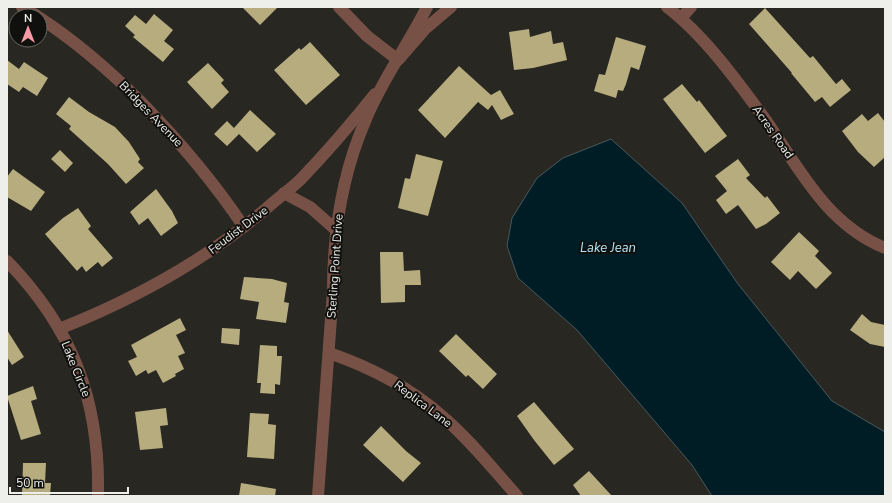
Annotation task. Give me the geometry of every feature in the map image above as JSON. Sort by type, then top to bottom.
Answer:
[{"type":"street","points":[[339,7],[367,36],[398,60],[425,29],[451,7]]},
{"type":"street","name":"Sterling Point Drive","points":[[318,496],[329,353],[336,230],[342,192],[352,154],[366,119],[383,84],[413,34],[427,7]]},
{"type":"street","name":"Acres Road","points":[[667,7],[681,18],[727,70],[764,119],[812,189],[831,211],[853,230],[871,242],[885,248]]},
{"type":"street","points":[[681,18],[691,7]]},
{"type":"street","name":"Bridges Avenue","points":[[48,23],[93,57],[119,80],[172,133],[198,163],[244,227]]},
{"type":"street","name":"Feudist Drive","points":[[59,328],[124,301],[169,277],[204,256],[244,227],[300,180],[343,134],[383,84]]},
{"type":"street","points":[[284,193],[310,207],[336,230]]},
{"type":"street","name":"Lake Circle","points":[[7,261],[40,299],[59,328],[82,378],[90,405],[95,432],[98,460],[98,496]]},
{"type":"street","name":"Replica Lane","points":[[329,353],[354,362],[385,377],[415,395],[442,416],[467,440],[517,496]]},
{"type":"water","name":"Lake Jean","points":[[611,139],[682,203],[738,284],[832,401],[885,432],[885,496],[712,496],[692,465],[577,330],[518,278],[507,246],[512,218],[537,178],[563,158]]},
{"type":"building","points":[[242,7],[278,7],[260,25]]},
{"type":"building","points":[[765,8],[810,58],[813,56],[836,84],[842,79],[851,90],[830,107],[822,97],[815,102],[749,24]]},
{"type":"building","points":[[154,14],[173,30],[164,41],[174,49],[163,62],[133,37],[135,35],[125,26],[135,15],[146,24]]},
{"type":"building","points":[[529,29],[530,37],[551,31],[553,44],[563,42],[567,60],[533,68],[514,70],[509,32]]},
{"type":"building","points":[[616,37],[646,46],[639,70],[631,67],[623,91],[618,90],[616,98],[594,91],[599,74],[605,75]]},
{"type":"building","points":[[310,42],[340,75],[306,105],[274,70],[299,48],[301,50]]},
{"type":"building","points":[[7,60],[19,69],[24,62],[48,78],[37,96],[23,87],[19,92],[7,84]]},
{"type":"building","points":[[208,63],[224,80],[221,83],[229,92],[212,109],[187,82]]},
{"type":"building","points":[[459,66],[491,95],[500,90],[514,114],[501,120],[492,105],[488,110],[478,102],[445,138],[418,110]]},
{"type":"building","points":[[682,84],[697,102],[699,100],[727,136],[705,153],[663,99]]},
{"type":"building","points":[[69,97],[89,112],[115,127],[129,142],[140,159],[138,162],[144,168],[126,184],[108,164],[69,129],[71,126],[56,114]]},
{"type":"building","points":[[250,110],[276,134],[257,152],[239,134],[227,146],[214,134],[227,121],[234,128]]},
{"type":"building","points":[[878,113],[885,122],[885,157],[874,167],[858,152],[842,131],[862,114],[868,121]]},
{"type":"building","points":[[60,150],[73,163],[65,172],[51,159]]},
{"type":"building","points":[[416,154],[443,161],[428,216],[398,208],[405,178],[410,179]]},
{"type":"building","points":[[738,159],[750,175],[746,178],[765,198],[767,196],[780,213],[766,224],[756,229],[738,205],[726,214],[716,200],[727,191],[715,176]]},
{"type":"building","points":[[13,169],[45,192],[31,211],[7,197],[7,177]]},
{"type":"building","points":[[156,189],[172,211],[178,223],[161,236],[148,218],[139,225],[130,212]]},
{"type":"building","points":[[78,208],[91,226],[88,229],[113,258],[102,267],[98,262],[86,272],[82,266],[77,271],[45,234],[63,218]]},
{"type":"building","points":[[799,232],[819,251],[815,256],[832,273],[816,289],[798,271],[790,280],[771,262]]},
{"type":"building","points":[[380,252],[403,252],[404,271],[420,270],[421,285],[405,285],[405,302],[381,303]]},
{"type":"building","points":[[244,277],[272,279],[287,283],[284,302],[289,303],[286,323],[256,319],[259,302],[240,299]]},
{"type":"building","points":[[862,314],[871,322],[885,325],[885,347],[870,344],[850,330]]},
{"type":"building","points":[[180,318],[186,330],[176,335],[185,353],[178,356],[184,369],[175,374],[176,376],[163,383],[156,370],[148,374],[146,370],[136,376],[128,361],[137,357],[131,345]]},
{"type":"building","points":[[222,328],[240,329],[239,345],[221,343]]},
{"type":"building","points":[[7,330],[24,357],[12,365],[7,357]]},
{"type":"building","points":[[456,334],[497,374],[483,389],[468,375],[466,377],[439,351]]},
{"type":"building","points":[[260,345],[277,346],[277,356],[282,356],[280,385],[275,384],[275,394],[260,393],[261,383],[257,383]]},
{"type":"building","points":[[33,386],[37,399],[31,401],[41,434],[21,440],[7,396]]},
{"type":"building","points":[[534,402],[574,449],[554,465],[517,416]]},
{"type":"building","points":[[166,408],[168,425],[160,426],[163,448],[140,450],[135,412]]},
{"type":"building","points":[[250,413],[269,414],[268,424],[276,425],[274,459],[247,457]]},
{"type":"building","points":[[381,426],[406,451],[421,463],[403,482],[363,445]]},
{"type":"building","points":[[23,463],[46,463],[45,483],[51,483],[50,496],[22,496]]},
{"type":"building","points":[[589,471],[612,496],[581,496],[573,485]]},
{"type":"building","points":[[241,483],[276,489],[275,496],[239,496]]}]
